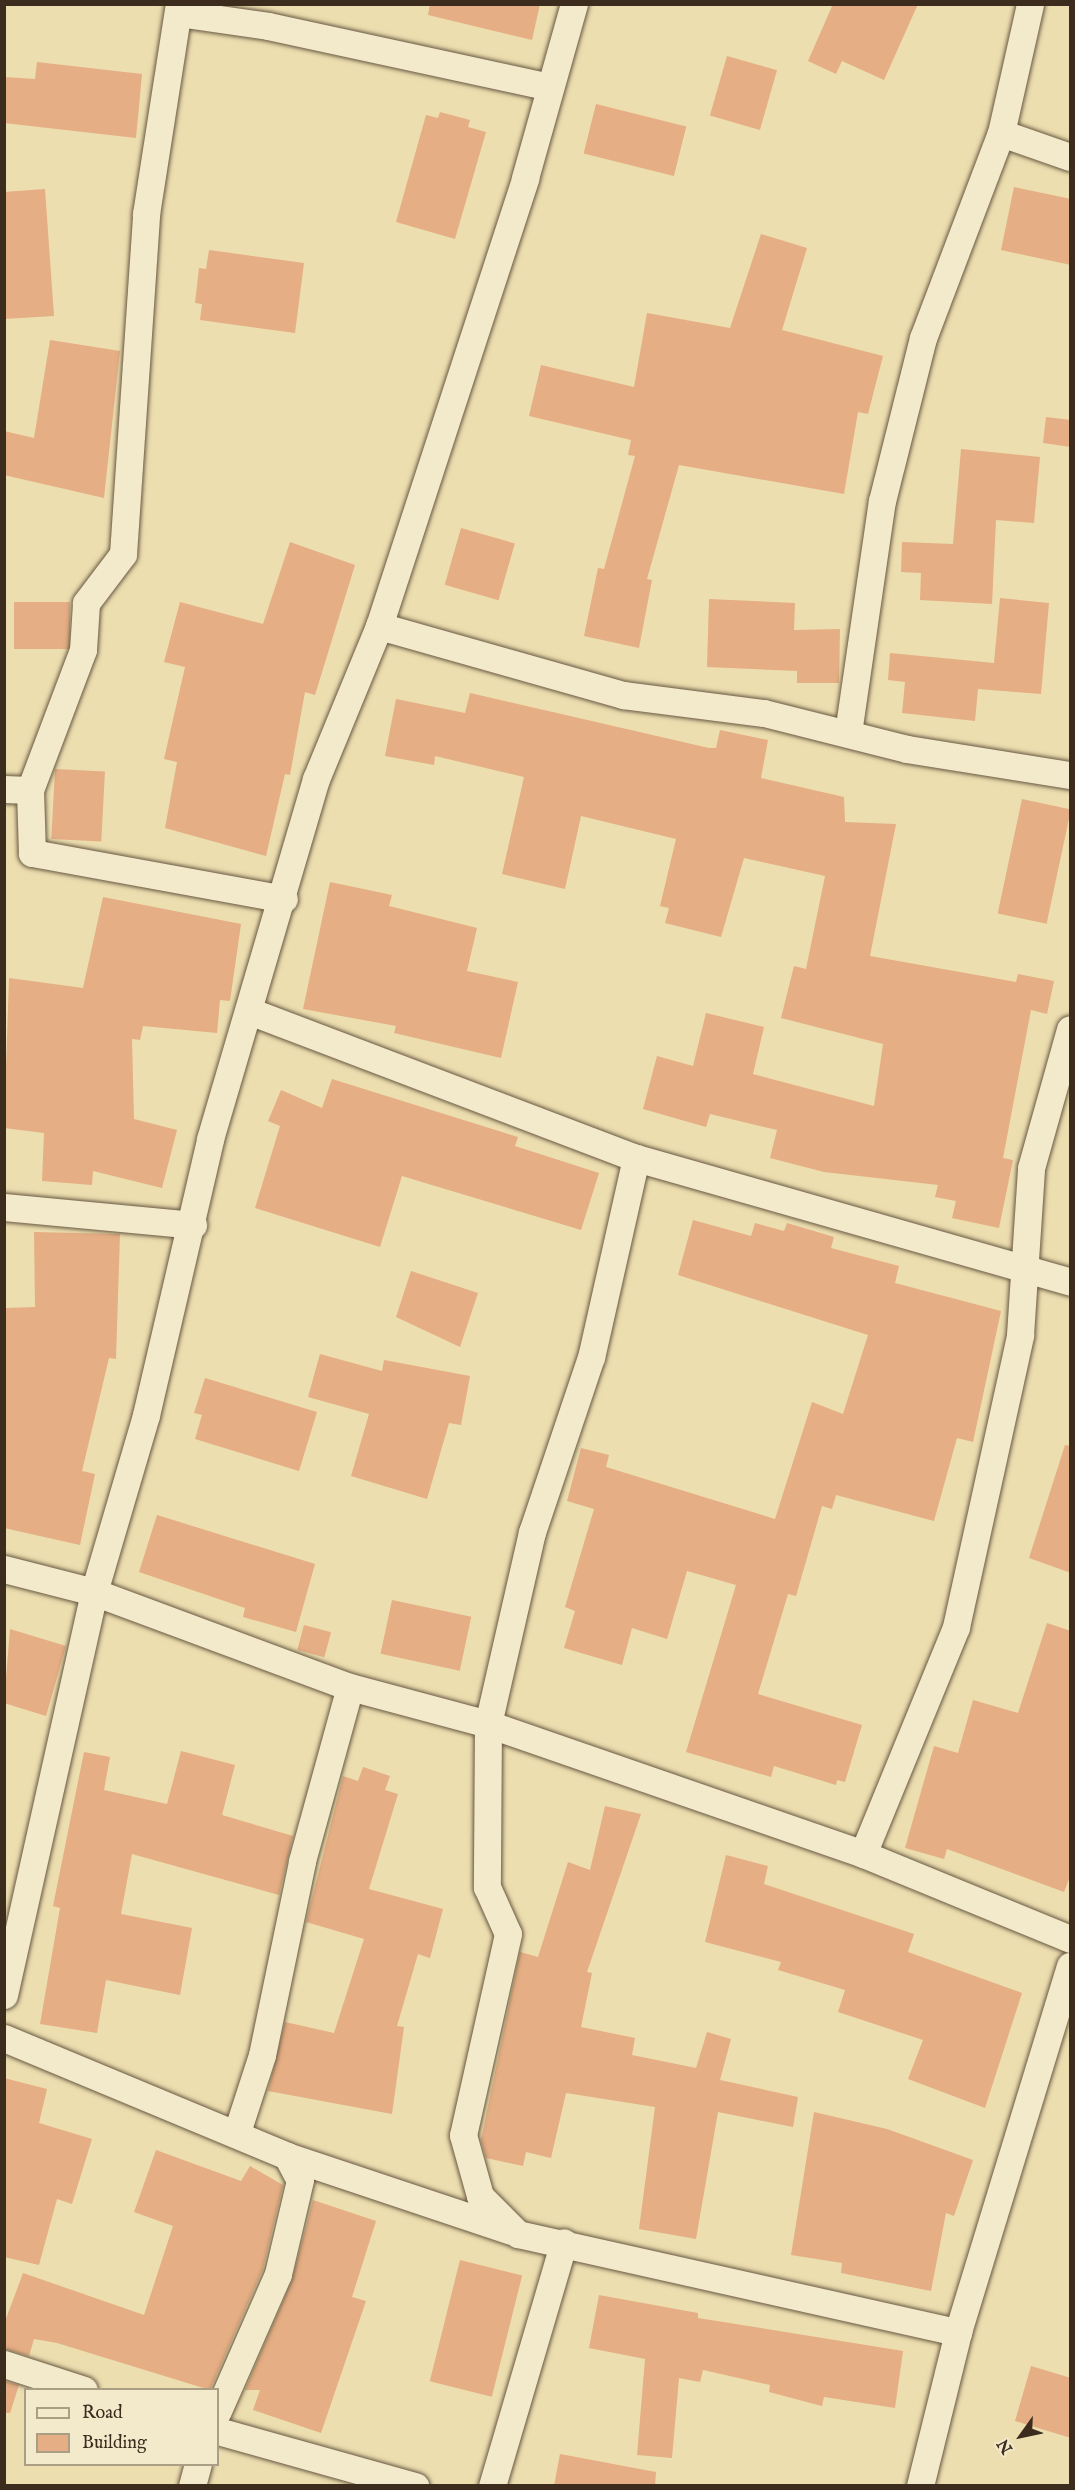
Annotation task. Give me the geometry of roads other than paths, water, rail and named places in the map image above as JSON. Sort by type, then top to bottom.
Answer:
[{"type":"street","points":[[4,1995],[94,1592],[193,1225],[210,1139],[284,899],[316,778],[379,626],[525,178],[574,4]]},
{"type":"street","points":[[848,733],[882,501],[917,362],[1001,133],[1030,4]]},
{"type":"street","points":[[284,899],[32,854],[17,790],[83,650],[86,603],[123,554],[146,214],[179,9],[549,87]]},
{"type":"street","points":[[1001,133],[1071,157]]},
{"type":"street","points":[[379,626],[623,695],[764,713],[907,748],[1071,775]]},
{"type":"street","points":[[249,1011],[636,1158],[1024,1266],[1071,1282]]},
{"type":"street","points":[[863,1854],[956,1627],[1020,1335],[1031,1168],[1071,1029]]},
{"type":"street","points":[[518,2234],[480,2196],[463,2135],[508,1934],[487,1887],[488,1724],[532,1532],[591,1357],[636,1158]]},
{"type":"street","points":[[4,1207],[193,1225]]},
{"type":"street","points":[[4,1569],[94,1592],[350,1687],[488,1724],[863,1854],[1071,1939]]},
{"type":"street","points":[[237,2132],[262,2055],[302,1861],[350,1687]]},
{"type":"street","points":[[920,2486],[958,2332],[1071,1966]]},
{"type":"street","points":[[4,2038],[237,2132],[287,2156],[518,2234],[564,2242],[958,2332]]},
{"type":"street","points":[[219,2408],[278,2274],[300,2180],[287,2156]]},
{"type":"street","points":[[492,2486],[564,2242]]},
{"type":"street","points":[[4,2364],[78,2388]]},
{"type":"street","points":[[219,2431],[415,2486]]},
{"type":"street","points":[[192,2486],[197,2466]]}]
